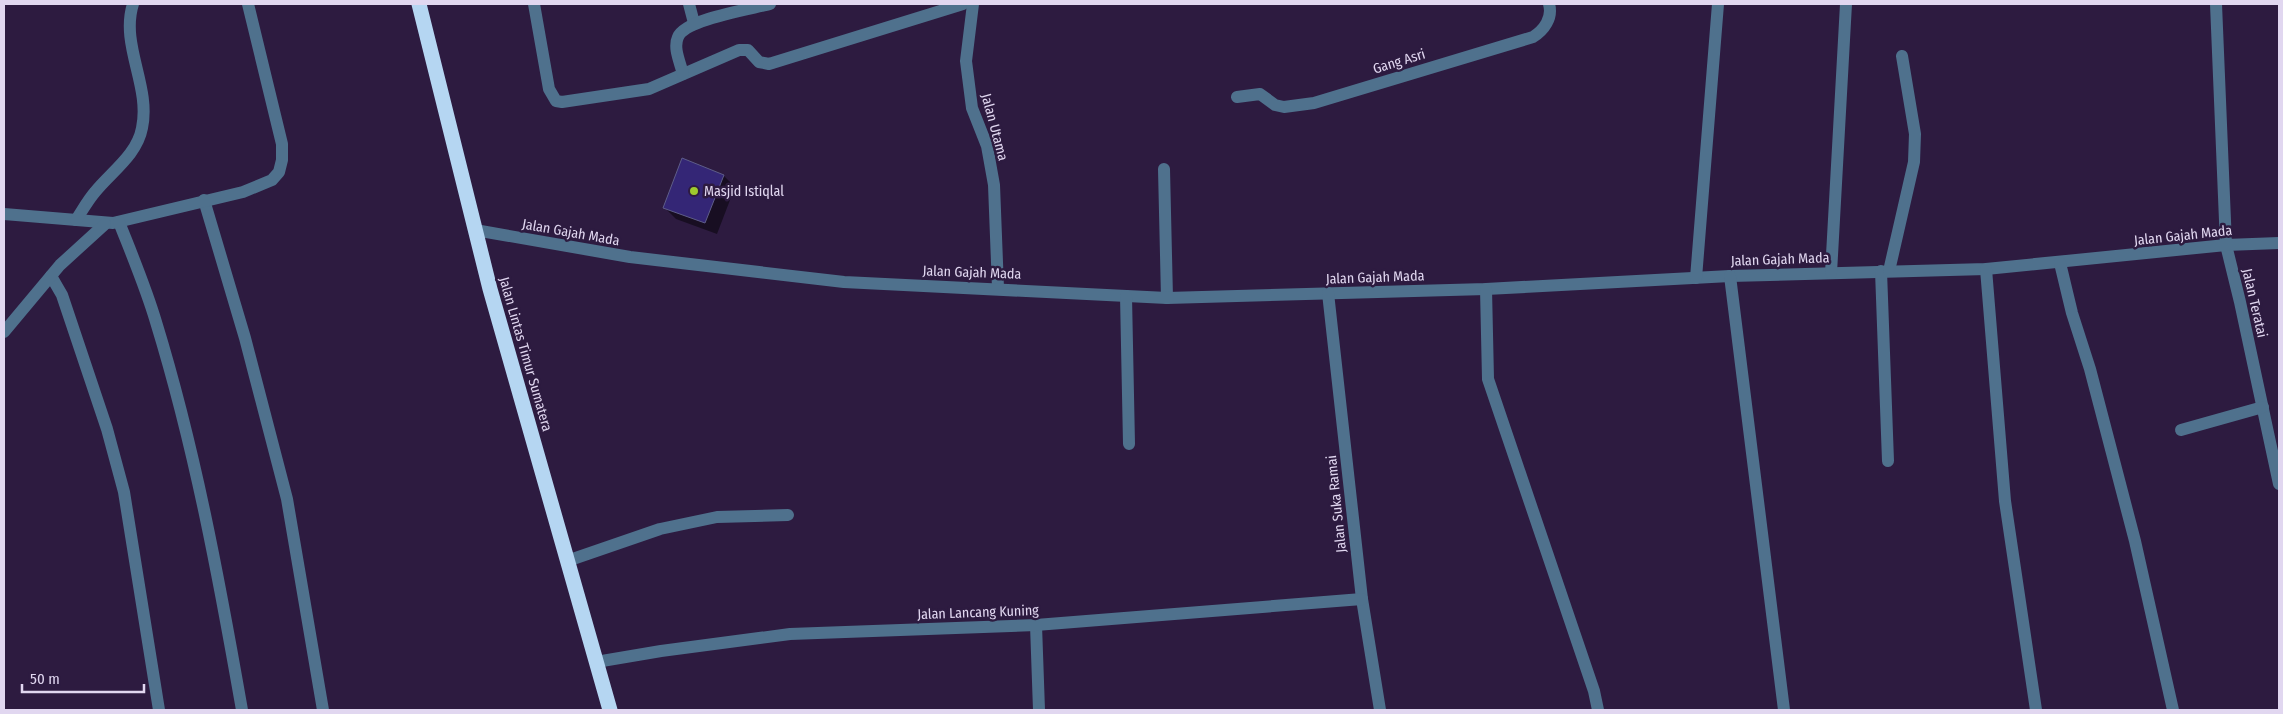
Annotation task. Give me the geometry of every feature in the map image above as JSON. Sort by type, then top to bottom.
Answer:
[{"type":"highway","name":"Jalan Lintas Timur Sumatera","points":[[419,4],[475,230],[610,710]]},
{"type":"street","points":[[76,220],[94,192],[134,149],[142,129],[144,107],[129,29],[133,4]]},
{"type":"street","points":[[4,214],[105,224],[258,187],[272,180],[279,172],[282,160],[282,144],[248,4]]},
{"type":"street","points":[[534,4],[549,89],[556,101],[562,102],[649,88],[743,49],[752,52],[759,62],[769,64],[963,4]]},
{"type":"street","points":[[689,4],[694,23]]},
{"type":"street","points":[[683,74],[676,42],[682,30],[694,23],[770,4]]},
{"type":"street","name":"Jalan Utama","points":[[973,4],[966,61],[972,108],[987,146],[994,185],[998,288]]},
{"type":"street","name":"Gang Asri","points":[[1237,97],[1260,94],[1275,105],[1288,108],[1356,91],[1533,37],[1542,31],[1547,24],[1549,4]]},
{"type":"street","points":[[1696,278],[1718,4]]},
{"type":"street","points":[[1831,273],[1846,4]]},
{"type":"street","name":"Jalan Teratai","points":[[2216,4],[2226,245],[2279,484]]},
{"type":"street","points":[[1888,461],[1885,271],[1914,162],[1915,134],[1902,56]]},
{"type":"street","points":[[1164,169],[1167,298]]},
{"type":"street","points":[[204,200],[245,338],[287,499],[323,710]]},
{"type":"street","points":[[119,222],[155,319],[174,385],[212,543],[242,710]]},
{"type":"street","points":[[4,332],[50,276],[105,224]]},
{"type":"street","name":"Jalan Gajah Mada","points":[[475,230],[630,257],[844,282],[998,288],[1167,298],[1486,289],[1730,276],[1986,269],[2226,245],[2279,243]]},
{"type":"street","points":[[2060,263],[2072,314],[2090,369],[2135,541],[2173,710]]},
{"type":"street","points":[[1986,269],[2005,501],[2036,710]]},
{"type":"street","points":[[50,276],[62,295],[118,469],[128,513],[143,620],[159,710]]},
{"type":"street","points":[[1730,276],[1784,710]]},
{"type":"street","points":[[1486,289],[1488,379],[1536,516],[1594,691],[1598,710]]},
{"type":"street","name":"Jalan Suka Ramai","points":[[1328,293],[1362,599],[1380,710]]},
{"type":"street","points":[[1126,296],[1129,444]]},
{"type":"street","points":[[2181,430],[2263,407]]},
{"type":"street","points":[[567,561],[660,530],[689,523],[718,517],[788,515]]},
{"type":"street","name":"Jalan Lancang Kuning","points":[[596,662],[661,651],[790,634],[1036,625],[1362,599]]},
{"type":"street","points":[[1036,625],[1039,710]]},
{"type":"building","name":"Masjid Istiqlal","points":[[682,158],[724,175],[705,223],[663,208]]},
{"type":"place","name":"Masjid Istiqlal","points":[[694,191]]}]
